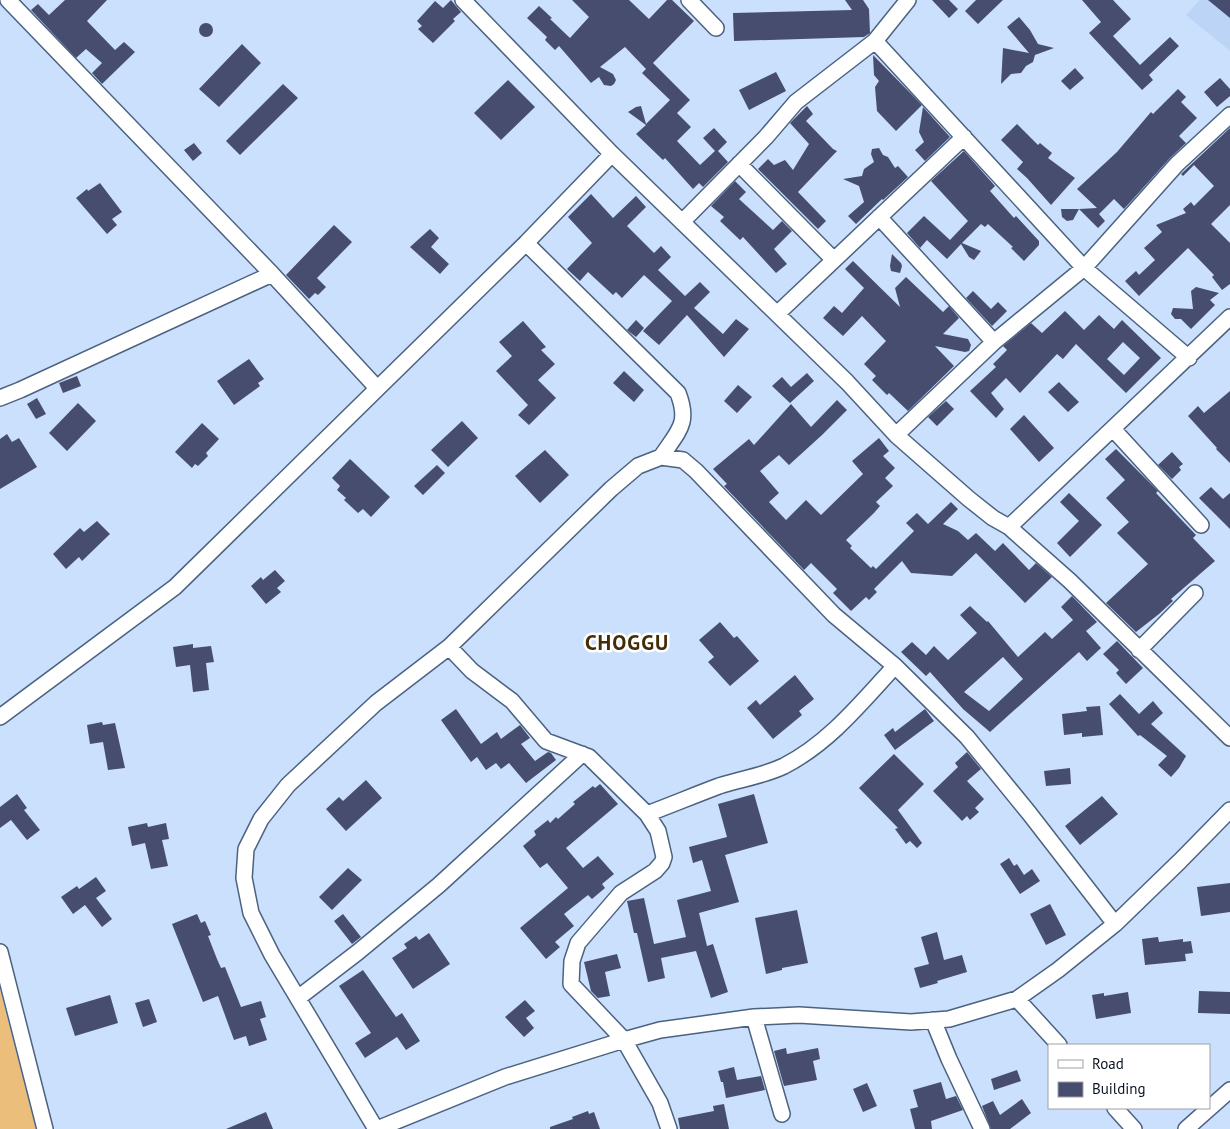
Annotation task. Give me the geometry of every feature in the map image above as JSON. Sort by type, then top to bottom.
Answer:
[{"type":"street","points":[[8,0],[272,274],[377,388]]},
{"type":"street","points":[[463,0],[612,154],[847,382],[896,435],[969,500],[1009,527],[1070,581],[1230,738]]},
{"type":"street","points":[[689,0],[716,28]]},
{"type":"street","points":[[682,222],[796,102],[875,41],[908,0]]},
{"type":"street","points":[[875,41],[1084,268],[1189,358]]},
{"type":"street","points":[[896,435],[994,342],[1084,268],[1178,164],[1230,116]]},
{"type":"street","points":[[777,314],[964,137]]},
{"type":"street","points":[[0,716],[175,587],[526,243],[612,154]]},
{"type":"street","points":[[739,164],[834,260]]},
{"type":"street","points":[[879,217],[994,342]]},
{"type":"street","points":[[526,243],[678,393],[684,408],[683,422],[662,457]]},
{"type":"street","points":[[0,398],[272,274]]},
{"type":"street","points":[[1009,527],[1230,317]]},
{"type":"street","points":[[1113,429],[1201,524]]},
{"type":"street","points":[[1115,924],[967,737],[895,666],[834,615],[683,460],[662,457],[638,466],[611,489],[449,647],[376,703],[288,785],[261,820],[246,849],[244,878],[251,913],[272,955],[377,1129],[505,1077],[660,1030],[754,1016],[799,1015],[911,1022],[949,1019],[1018,999],[1058,970],[1115,924],[1230,810]]},
{"type":"street","points":[[1139,650],[1195,593]]},
{"type":"street","points":[[449,647],[472,671],[512,701],[546,740],[589,757],[647,814],[658,831],[664,857],[662,863],[655,871],[621,893],[578,943],[572,961],[571,984],[624,1040],[660,1103],[669,1129]]},
{"type":"street","points":[[647,814],[718,786],[763,776],[786,765],[817,745],[842,723],[895,666]]},
{"type":"street","points":[[298,998],[358,952],[439,885],[582,754]]},
{"type":"street","points":[[0,952],[45,1129]]},
{"type":"street","points":[[1018,999],[1058,1044]]},
{"type":"street","points":[[754,1016],[782,1114]]},
{"type":"street","points":[[933,1020],[982,1129]]},
{"type":"street","points":[[1210,1108],[1230,1090]]},
{"type":"street","points":[[1116,1109],[1134,1129]]},
{"type":"street","points":[[1186,1129],[1209,1109]]},
{"type":"shaded area","points":[[1200,0],[1230,0],[1230,51],[1186,15]]},
{"type":"shaded area","points":[[0,989],[36,1129],[0,1129]]},
{"type":"building","points":[[65,0],[107,0],[87,21],[115,50],[124,42],[135,52],[102,84],[92,73],[102,63],[86,49],[76,58],[31,10],[38,4],[49,15]]},
{"type":"building","points":[[451,0],[461,12],[453,19],[455,21],[433,43],[418,29],[422,26],[417,21],[435,1],[443,8]]},
{"type":"building","points":[[572,0],[629,0],[649,19],[667,0],[672,0],[694,21],[653,63],[690,100],[677,113],[691,127],[677,141],[700,165],[715,151],[703,138],[714,128],[727,142],[718,151],[728,162],[703,187],[699,183],[693,189],[665,158],[663,160],[636,134],[646,125],[628,112],[641,106],[646,124],[670,100],[642,73],[646,69],[625,47],[600,67],[613,74],[616,80],[614,84],[611,86],[604,85],[599,77],[591,83],[559,46],[555,50],[545,40],[547,37],[527,18],[539,6],[570,38],[589,17]]},
{"type":"building","points":[[845,0],[863,0],[869,9],[870,33],[864,37],[734,41],[733,13],[852,10]]},
{"type":"building","points":[[932,0],[949,0],[958,9],[949,18]]},
{"type":"building","points":[[976,0],[1003,0],[978,24],[965,11]]},
{"type":"building","points":[[1082,0],[1113,0],[1131,19],[1113,36],[1140,65],[1170,37],[1179,46],[1149,75],[1153,80],[1142,90],[1089,33],[1101,22]]},
{"type":"building","points":[[1208,0],[1230,0],[1230,18]]},
{"type":"building","points":[[1019,17],[1030,30],[1038,44],[1054,48],[1035,55],[1033,62],[1026,66],[1021,73],[1011,74],[1001,84],[1003,48],[1029,53],[1007,27]]},
{"type":"building","points":[[206,23],[211,25],[213,30],[211,35],[206,37],[201,35],[199,30],[201,25]]},
{"type":"building","points":[[242,44],[261,63],[219,107],[199,89]]},
{"type":"building","points":[[873,55],[922,105],[896,131],[877,111],[875,87],[879,81],[874,75]]},
{"type":"building","points":[[1075,68],[1084,78],[1070,90],[1061,81]]},
{"type":"building","points":[[776,72],[786,91],[749,110],[739,90]]},
{"type":"building","points":[[1220,78],[1230,89],[1230,96],[1217,107],[1204,92]]},
{"type":"building","points":[[508,80],[535,107],[501,140],[474,113]]},
{"type":"building","points":[[283,84],[298,98],[240,155],[226,141]]},
{"type":"building","points":[[1178,89],[1186,97],[1181,102],[1197,118],[1179,136],[1186,143],[1124,209],[1114,199],[1099,214],[1105,221],[1098,228],[1079,209],[1097,208],[1077,189],[1117,152],[1151,112],[1153,114]]},
{"type":"building","points":[[807,106],[813,114],[806,121],[837,151],[798,192],[826,221],[818,229],[758,169],[768,159],[774,165],[785,160],[793,170],[809,144],[790,123]]},
{"type":"building","points":[[923,107],[950,137],[925,161],[915,150],[924,142],[919,132]]},
{"type":"building","points":[[1017,124],[1038,145],[1040,143],[1052,153],[1048,158],[1075,178],[1051,205],[1017,169],[1023,162],[1001,140]]},
{"type":"building","points":[[1230,128],[1230,205],[1211,224],[1230,243],[1230,284],[1222,290],[1212,277],[1214,275],[1188,248],[1139,296],[1125,281],[1136,271],[1139,275],[1155,260],[1144,248],[1162,232],[1156,225],[1186,213],[1183,209],[1191,202],[1194,206],[1214,186],[1194,165],[1183,176],[1181,174]]},
{"type":"building","points":[[194,143],[202,153],[193,161],[184,150]]},
{"type":"building","points":[[879,148],[895,168],[898,166],[908,177],[856,224],[848,216],[864,202],[859,186],[843,179],[862,176],[864,169],[874,162],[871,154],[872,149]]},
{"type":"building","points":[[964,151],[995,186],[990,191],[1014,218],[1016,216],[1039,241],[1039,245],[1024,261],[1011,248],[1013,247],[988,224],[985,227],[981,224],[962,243],[981,251],[974,260],[969,257],[961,244],[947,259],[927,240],[920,248],[907,233],[924,216],[950,240],[968,221],[931,181]]},
{"type":"building","points":[[735,181],[746,192],[739,199],[773,230],[782,221],[792,231],[774,249],[787,264],[776,273],[743,237],[740,240],[720,221],[724,217],[711,206]]},
{"type":"building","points":[[100,183],[122,212],[112,219],[117,225],[107,234],[76,198],[87,189],[88,191]]},
{"type":"building","points":[[591,194],[613,218],[636,196],[646,207],[627,226],[654,253],[661,246],[671,257],[658,270],[685,296],[700,282],[710,292],[694,308],[723,334],[736,319],[749,329],[724,357],[687,315],[659,345],[643,331],[672,301],[644,275],[622,298],[616,292],[613,295],[588,272],[580,281],[567,269],[592,243],[568,217]]},
{"type":"building","points":[[1061,209],[1079,209],[1073,220],[1067,221],[1062,217]]},
{"type":"building","points":[[334,225],[352,242],[317,278],[326,287],[318,295],[315,293],[309,299],[286,275]]},
{"type":"building","points":[[430,229],[439,238],[431,247],[449,264],[440,274],[410,247]]},
{"type":"building","points":[[892,254],[901,263],[900,273],[891,271]]},
{"type":"building","points":[[853,261],[900,307],[895,288],[906,277],[943,312],[949,306],[959,318],[943,334],[968,339],[971,345],[969,351],[965,352],[935,346],[954,366],[908,411],[889,393],[887,395],[872,380],[876,376],[864,364],[886,341],[862,316],[843,336],[823,318],[834,306],[842,313],[864,288],[845,269]]},
{"type":"building","points":[[1196,287],[1219,293],[1210,300],[1215,305],[1191,329],[1181,319],[1175,319],[1171,314],[1173,308],[1193,309],[1191,291]]},
{"type":"building","points":[[973,291],[991,309],[998,302],[1007,311],[992,326],[966,298]]},
{"type":"building","points":[[1065,311],[1084,330],[1099,315],[1114,329],[1122,320],[1161,358],[1126,393],[1076,344],[1063,359],[1057,354],[1020,393],[1006,378],[991,393],[1004,409],[996,418],[970,391],[996,367],[993,364],[1007,350],[1003,346],[1031,323],[1042,333]],"holes":[[[1123,342],[1140,358],[1124,375],[1107,359]]]},
{"type":"building","points":[[636,320],[644,328],[636,337],[627,330]]},
{"type":"building","points":[[523,321],[546,347],[541,350],[555,364],[538,380],[556,398],[529,425],[518,415],[528,405],[496,371],[512,356],[499,342]]},
{"type":"building","points":[[249,359],[264,379],[258,383],[260,386],[234,405],[217,381]]},
{"type":"building","points":[[624,371],[644,390],[634,402],[613,383]]},
{"type":"building","points":[[807,373],[814,381],[790,403],[772,386],[782,377],[791,387]]},
{"type":"building","points":[[77,376],[81,386],[63,393],[59,383]]},
{"type":"building","points":[[1059,382],[1079,402],[1068,412],[1048,392]]},
{"type":"building","points":[[738,385],[752,397],[737,413],[724,401]]},
{"type":"building","points":[[1230,391],[1230,463],[1188,416],[1198,406],[1204,413]]},
{"type":"building","points":[[37,398],[46,414],[36,419],[27,404]]},
{"type":"building","points":[[837,400],[847,410],[822,435],[789,465],[779,455],[760,471],[779,493],[769,502],[786,520],[806,500],[821,515],[863,474],[852,461],[879,438],[889,451],[883,456],[895,468],[885,478],[893,486],[876,502],[880,506],[874,513],[846,540],[852,546],[850,548],[871,568],[873,566],[876,569],[914,531],[906,523],[917,513],[928,524],[951,502],[958,509],[943,524],[958,531],[968,540],[976,533],[995,551],[1003,543],[1029,570],[1036,563],[1052,577],[1025,603],[976,553],[952,576],[911,573],[902,561],[874,589],[877,592],[869,600],[866,597],[851,611],[833,593],[837,589],[811,563],[804,570],[724,486],[727,484],[713,469],[749,439],[754,445],[791,404],[811,427]]},
{"type":"building","points":[[946,401],[954,409],[937,426],[928,417]]},
{"type":"building","points":[[78,403],[96,421],[67,451],[49,433]]},
{"type":"building","points":[[1024,415],[1054,448],[1039,462],[1010,429]]},
{"type":"building","points":[[462,421],[478,438],[448,467],[431,450]]},
{"type":"building","points":[[202,423],[219,439],[206,453],[208,456],[198,466],[195,464],[192,468],[175,452]]},
{"type":"building","points":[[7,434],[12,442],[19,438],[37,467],[0,489],[0,439]]},
{"type":"building","points":[[1116,449],[1158,491],[1156,493],[1196,535],[1193,538],[1215,561],[1171,599],[1173,601],[1159,614],[1136,632],[1106,603],[1148,564],[1117,533],[1129,522],[1106,498],[1125,480],[1105,459]]},
{"type":"building","points":[[545,450],[569,475],[540,503],[515,476]]},
{"type":"building","points":[[1172,452],[1183,464],[1179,467],[1181,470],[1172,479],[1158,465]]},
{"type":"building","points":[[350,459],[390,497],[371,517],[363,509],[358,513],[344,500],[346,498],[337,490],[340,486],[332,478]]},
{"type":"building","points":[[437,465],[445,473],[423,495],[414,486]]},
{"type":"building","points":[[1211,487],[1223,499],[1230,493],[1230,529],[1199,498]]},
{"type":"building","points":[[1069,493],[1102,525],[1070,557],[1057,543],[1079,521],[1060,502]]},
{"type":"building","points":[[97,521],[110,534],[82,561],[79,557],[66,569],[53,554],[80,528],[84,532]]},
{"type":"building","points":[[275,570],[285,581],[277,588],[281,592],[266,604],[251,586],[261,577],[263,580]]},
{"type":"building","points":[[1072,596],[1097,622],[1086,631],[1101,648],[1087,661],[1079,652],[990,732],[963,709],[930,672],[926,676],[901,652],[912,642],[926,655],[934,646],[948,660],[977,633],[960,615],[970,606],[988,621],[1018,657],[1045,632],[1052,639],[1073,620],[1061,607]],"holes":[[[1003,657],[1023,679],[989,711],[964,692]]]},
{"type":"building","points":[[720,622],[734,638],[737,636],[759,661],[730,686],[708,662],[714,657],[699,640]]},
{"type":"building","points":[[1117,641],[1143,668],[1126,684],[1116,673],[1119,670],[1103,654]]},
{"type":"building","points":[[193,644],[193,648],[211,646],[214,662],[206,663],[209,690],[193,692],[190,665],[176,667],[173,647]]},
{"type":"building","points":[[795,675],[814,699],[799,711],[802,715],[773,739],[747,708],[756,700],[760,705]]},
{"type":"building","points":[[1120,694],[1139,714],[1153,701],[1163,713],[1151,724],[1186,756],[1171,777],[1158,765],[1167,756],[1140,735],[1138,736],[1109,704]]},
{"type":"building","points":[[1100,706],[1103,735],[1082,737],[1082,733],[1064,735],[1062,714],[1087,711],[1086,707]]},
{"type":"building","points":[[456,709],[481,744],[497,732],[501,739],[520,725],[530,738],[521,744],[535,761],[548,752],[556,760],[526,783],[509,763],[501,769],[496,763],[486,770],[477,757],[471,762],[441,720]]},
{"type":"building","points":[[925,709],[934,721],[895,750],[884,735],[893,728],[895,732]]},
{"type":"building","points":[[102,722],[103,725],[115,723],[125,768],[108,770],[103,742],[90,744],[87,725]]},
{"type":"building","points":[[967,752],[981,769],[967,781],[984,799],[975,808],[979,812],[970,820],[967,816],[962,821],[933,791],[958,767],[955,763]]},
{"type":"building","points":[[894,754],[924,784],[898,810],[922,843],[917,848],[910,841],[906,844],[895,829],[898,828],[859,788]]},
{"type":"building","points":[[1070,768],[1071,784],[1046,786],[1044,771]]},
{"type":"building","points":[[366,780],[382,798],[346,831],[326,809],[339,797],[343,801]]},
{"type":"building","points":[[600,784],[618,804],[566,848],[583,868],[598,856],[614,874],[602,884],[605,888],[592,899],[588,895],[564,914],[574,926],[555,942],[560,947],[546,959],[520,928],[568,888],[547,863],[540,868],[523,846],[536,835],[534,831],[548,820],[550,823],[556,817],[558,819],[575,804],[573,802],[593,786],[595,788]]},
{"type":"building","points":[[17,794],[27,808],[24,810],[40,830],[27,840],[11,820],[0,828],[0,807]]},
{"type":"building","points":[[754,794],[768,843],[725,855],[739,902],[699,913],[707,946],[713,944],[728,992],[711,998],[696,951],[661,958],[665,978],[648,982],[637,933],[634,933],[627,901],[644,898],[654,944],[686,937],[677,900],[711,891],[702,860],[693,863],[689,847],[727,837],[718,804]]},
{"type":"building","points":[[1102,796],[1118,814],[1080,845],[1065,826]]},
{"type":"building","points":[[147,823],[148,827],[166,823],[169,839],[162,840],[168,866],[151,869],[145,843],[132,846],[128,827]]},
{"type":"building","points":[[1009,858],[1014,866],[1017,864],[1024,875],[1032,869],[1040,881],[1020,894],[1000,864]]},
{"type":"building","points":[[348,868],[362,880],[332,910],[319,897]]},
{"type":"building","points":[[96,877],[106,891],[96,898],[112,919],[102,927],[85,905],[73,914],[61,897],[77,886],[79,889]]},
{"type":"building","points":[[1230,883],[1230,912],[1201,916],[1197,887]]},
{"type":"building","points":[[1050,904],[1066,935],[1046,945],[1030,914]]},
{"type":"building","points":[[797,910],[808,963],[782,968],[782,970],[766,974],[755,918]]},
{"type":"building","points":[[197,914],[201,923],[205,921],[211,935],[208,936],[217,959],[221,968],[225,967],[241,1007],[261,1001],[266,1017],[260,1019],[267,1040],[249,1046],[246,1036],[234,1040],[218,996],[203,1002],[172,924]]},
{"type":"building","points":[[343,914],[361,937],[352,944],[334,921]]},
{"type":"building","points":[[937,932],[944,960],[962,955],[967,972],[920,988],[914,968],[929,964],[921,937]]},
{"type":"building","points":[[429,933],[450,964],[413,989],[392,958],[407,948],[404,944],[416,936],[419,940]]},
{"type":"building","points":[[1158,937],[1159,942],[1183,939],[1183,942],[1191,941],[1193,953],[1185,954],[1186,961],[1145,965],[1142,939]]},
{"type":"building","points":[[617,954],[621,968],[605,972],[610,996],[598,998],[591,991],[584,962]]},
{"type":"building","points":[[363,970],[396,1017],[402,1013],[420,1041],[406,1050],[397,1037],[365,1058],[355,1043],[371,1033],[339,986]]},
{"type":"building","points":[[1199,991],[1230,992],[1230,1014],[1198,1013]]},
{"type":"building","points":[[1128,992],[1131,1013],[1096,1019],[1092,995],[1104,993],[1104,996]]},
{"type":"building","points":[[110,995],[118,1023],[75,1036],[66,1008]]},
{"type":"building","points":[[149,999],[157,1022],[143,1027],[135,1003]]},
{"type":"building","points":[[525,1000],[535,1011],[526,1018],[534,1028],[524,1037],[505,1017]]},
{"type":"building","points":[[786,1048],[787,1054],[818,1048],[820,1059],[813,1061],[817,1080],[784,1086],[774,1051]]},
{"type":"building","points":[[734,1067],[737,1080],[761,1076],[765,1090],[726,1098],[723,1082],[721,1082],[718,1071]]},
{"type":"building","points":[[1017,1070],[1021,1081],[994,1090],[991,1079]]},
{"type":"building","points":[[941,1082],[946,1099],[956,1096],[963,1110],[931,1121],[932,1129],[915,1129],[910,1109],[918,1107],[913,1090]]},
{"type":"building","points":[[867,1083],[877,1106],[863,1112],[853,1089]]},
{"type":"building","points":[[1022,1099],[1031,1113],[1010,1129],[991,1129],[982,1106],[993,1101],[1000,1115]]},
{"type":"building","points":[[724,1104],[729,1129],[680,1129],[678,1118],[714,1111],[713,1106]]},
{"type":"building","points":[[588,1111],[589,1114],[594,1112],[600,1129],[550,1129],[550,1127],[573,1119],[572,1117]]},
{"type":"building","points":[[266,1112],[273,1129],[226,1129]]},
{"type":"district","name":"CHOGGU","points":[[627,643]]}]
